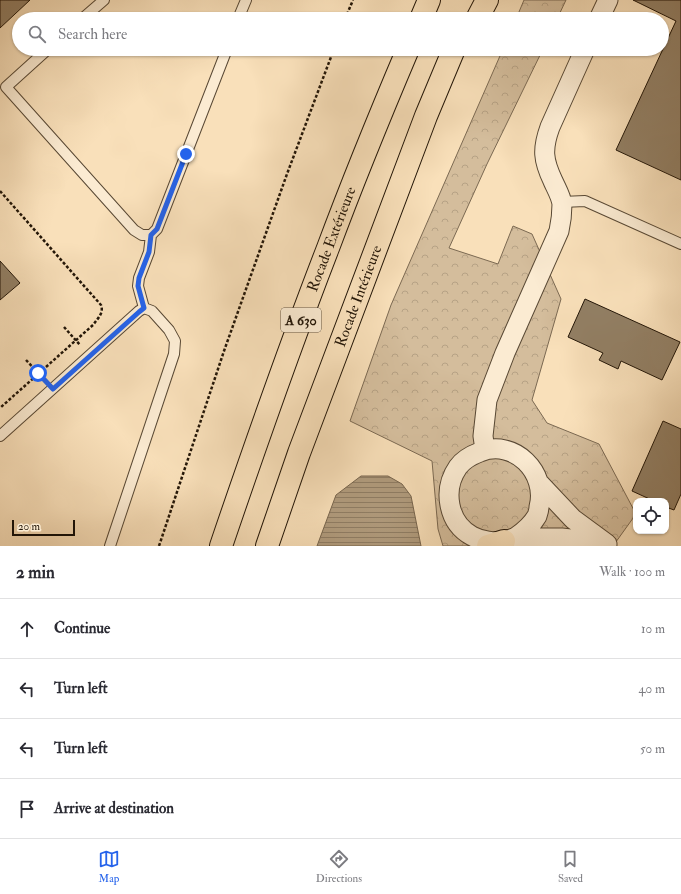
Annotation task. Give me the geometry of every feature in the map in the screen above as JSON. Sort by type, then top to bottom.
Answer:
[{"type":"highway","points":[[418,12],[422,0]]},
{"type":"highway","points":[[424,12],[429,0]]},
{"type":"highway","points":[[470,12],[475,0]]},
{"type":"highway","points":[[481,12],[487,0]]},
{"type":"highway","points":[[388,96],[402,56]]},
{"type":"highway","name":"Rocade Extérieure","points":[[221,546],[324,256],[405,56]]},
{"type":"highway","name":"Rocade Intérieure","points":[[267,546],[299,453],[426,116],[451,56]]},
{"type":"highway","points":[[426,116],[457,56]]},
{"type":"street","points":[[602,12],[608,0]]},
{"type":"street","points":[[485,450],[483,436],[488,400],[505,353],[559,231],[562,218],[562,202],[547,168],[544,156],[545,140],[582,56]]},
{"type":"street","points":[[499,449],[513,452],[530,465],[540,484],[573,519],[608,546],[564,538],[488,541],[473,536],[460,526],[452,512],[449,497],[451,481],[458,467],[470,456],[485,450],[499,449]]},
{"type":"street","points":[[503,541],[529,528],[537,515],[541,500],[540,484]]},
{"type":"lane","points":[[90,12],[104,0]]},
{"type":"lane","points":[[241,12],[246,0]]},
{"type":"lane","points":[[40,56],[6,87],[134,230],[142,235],[151,235]]},
{"type":"lane","points":[[144,308],[138,286],[139,278],[149,252],[151,235],[157,229],[224,56]]},
{"type":"lane","points":[[562,202],[585,201],[681,244]]},
{"type":"lane","points":[[0,436],[144,308]]},
{"type":"lane","points":[[110,546],[174,354],[174,341],[169,330],[152,311],[144,308]]},
{"type":"path","points":[[348,12],[353,0]]},
{"type":"path","points":[[159,546],[226,343],[331,56]]},
{"type":"path","points":[[0,191],[102,305],[102,313],[93,325],[0,408]]},
{"type":"path","points":[[64,327],[89,356]]},
{"type":"path","points":[[26,360],[53,389]]},
{"type":"green space","points":[[524,0],[566,0],[560,12],[519,12]]},
{"type":"green space","points":[[500,56],[540,56],[487,164],[449,248],[498,264],[513,226],[532,234],[561,299],[532,400],[547,423],[599,444],[633,508],[633,518],[613,546],[443,546],[438,529],[432,461],[350,421],[391,305]]},
{"type":"shaded area","points":[[361,476],[388,476],[402,484],[411,496],[421,546],[317,546],[336,495]]},
{"type":"building","points":[[0,0],[30,0],[17,12],[12,12],[12,17],[0,28]]},
{"type":"building","points":[[633,0],[681,0],[681,180],[616,150],[660,56],[669,56],[669,36],[676,21],[669,18],[669,12],[658,12]]},
{"type":"building","points":[[0,261],[20,283],[0,300]]},
{"type":"building","points":[[585,299],[680,342],[662,380],[621,361],[618,369],[599,360],[603,353],[568,337]]},
{"type":"building","points":[[663,421],[681,429],[681,494],[674,510],[669,508],[669,498],[647,498],[632,491]]},
{"type":"route","points":[[38,373],[53,389],[144,308],[138,286],[139,278],[149,252],[151,235],[157,229],[186,154]]}]
